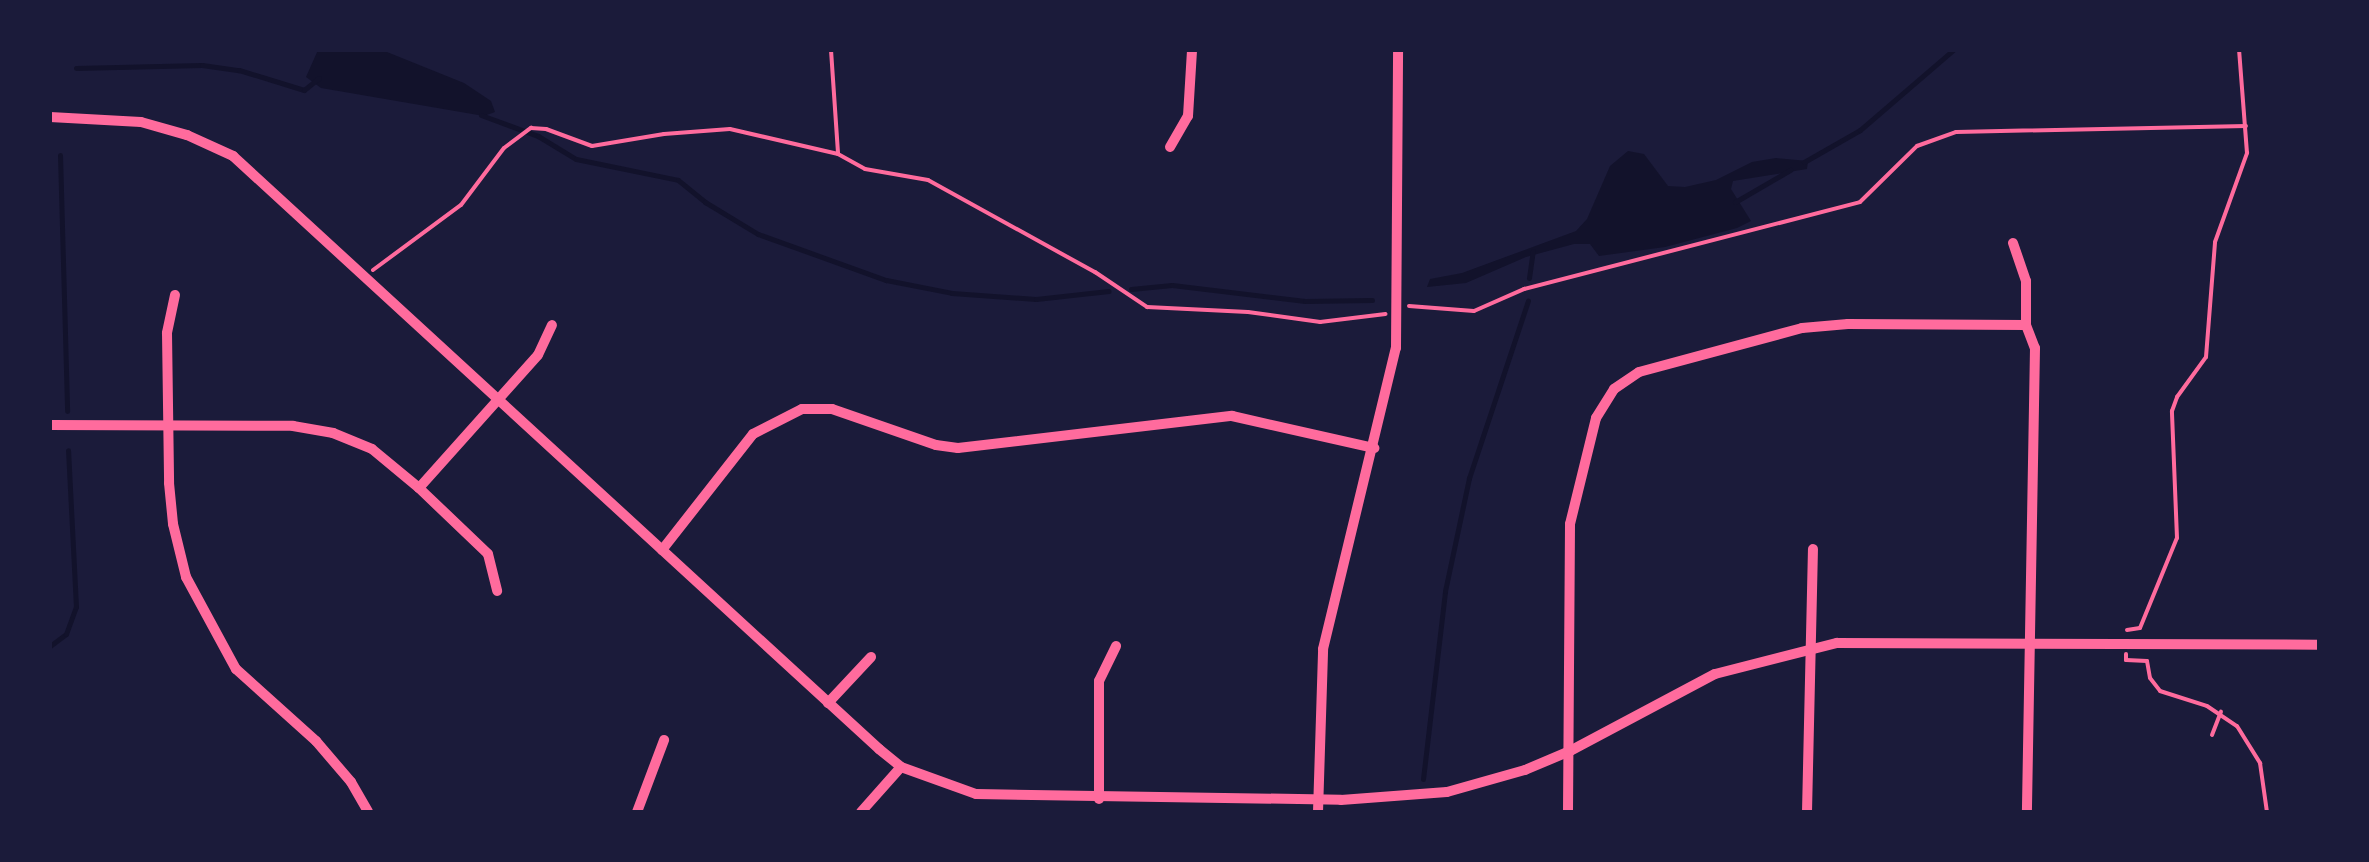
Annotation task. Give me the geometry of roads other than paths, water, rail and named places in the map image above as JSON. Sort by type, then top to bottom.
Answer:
[{"type":"street","points":[[1170,147],[1188,116],[1192,50]]},
{"type":"street","points":[[1318,806],[1322,649],[1396,348],[1398,50]]},
{"type":"street","points":[[50,117],[140,122],[216,146],[254,171],[902,767],[976,794],[1318,806],[1447,792],[1525,770],[1570,751],[1716,674],[1812,648],[1882,641],[2319,645]]},
{"type":"street","points":[[2013,243],[2026,281],[2026,325],[2035,348],[2027,812]]},
{"type":"street","points":[[175,295],[167,334],[168,426],[173,524],[186,577],[208,624],[236,669],[316,741],[351,782],[368,812]]},
{"type":"street","points":[[1568,812],[1570,524],[1596,418],[1614,389],[1639,372],[1802,328],[1848,324],[2026,325]]},
{"type":"street","points":[[419,488],[538,355],[552,325]]},
{"type":"street","points":[[662,550],[753,434],[802,409],[832,409],[936,446],[958,448],[1232,416],[1374,448]]},
{"type":"street","points":[[50,425],[293,426],[333,433],[372,449],[488,554],[498,591]]},
{"type":"street","points":[[1807,812],[1813,549]]},
{"type":"street","points":[[1099,799],[1099,681],[1116,646]]},
{"type":"street","points":[[828,703],[870,657]]},
{"type":"street","points":[[638,812],[664,740]]},
{"type":"street","points":[[861,812],[902,767]]},
{"type":"waterway","points":[[1804,162],[1860,130],[1953,50]]},
{"type":"waterway","points":[[76,68],[202,65],[239,70],[304,90],[319,78]]},
{"type":"waterway","points":[[481,115],[538,136],[576,159],[678,180],[705,202],[758,234],[886,280],[952,293],[1036,299],[1109,291]]},
{"type":"waterway","points":[[60,155],[67,411]]},
{"type":"waterway","points":[[1735,202],[1790,170]]},
{"type":"waterway","points":[[1529,278],[1533,251]]},
{"type":"waterway","points":[[1131,289],[1172,285],[1305,301],[1372,300]]},
{"type":"waterway","points":[[1423,779],[1445,591],[1469,478],[1528,301]]},
{"type":"waterway","points":[[50,646],[66,634],[76,607],[68,450]]}]
